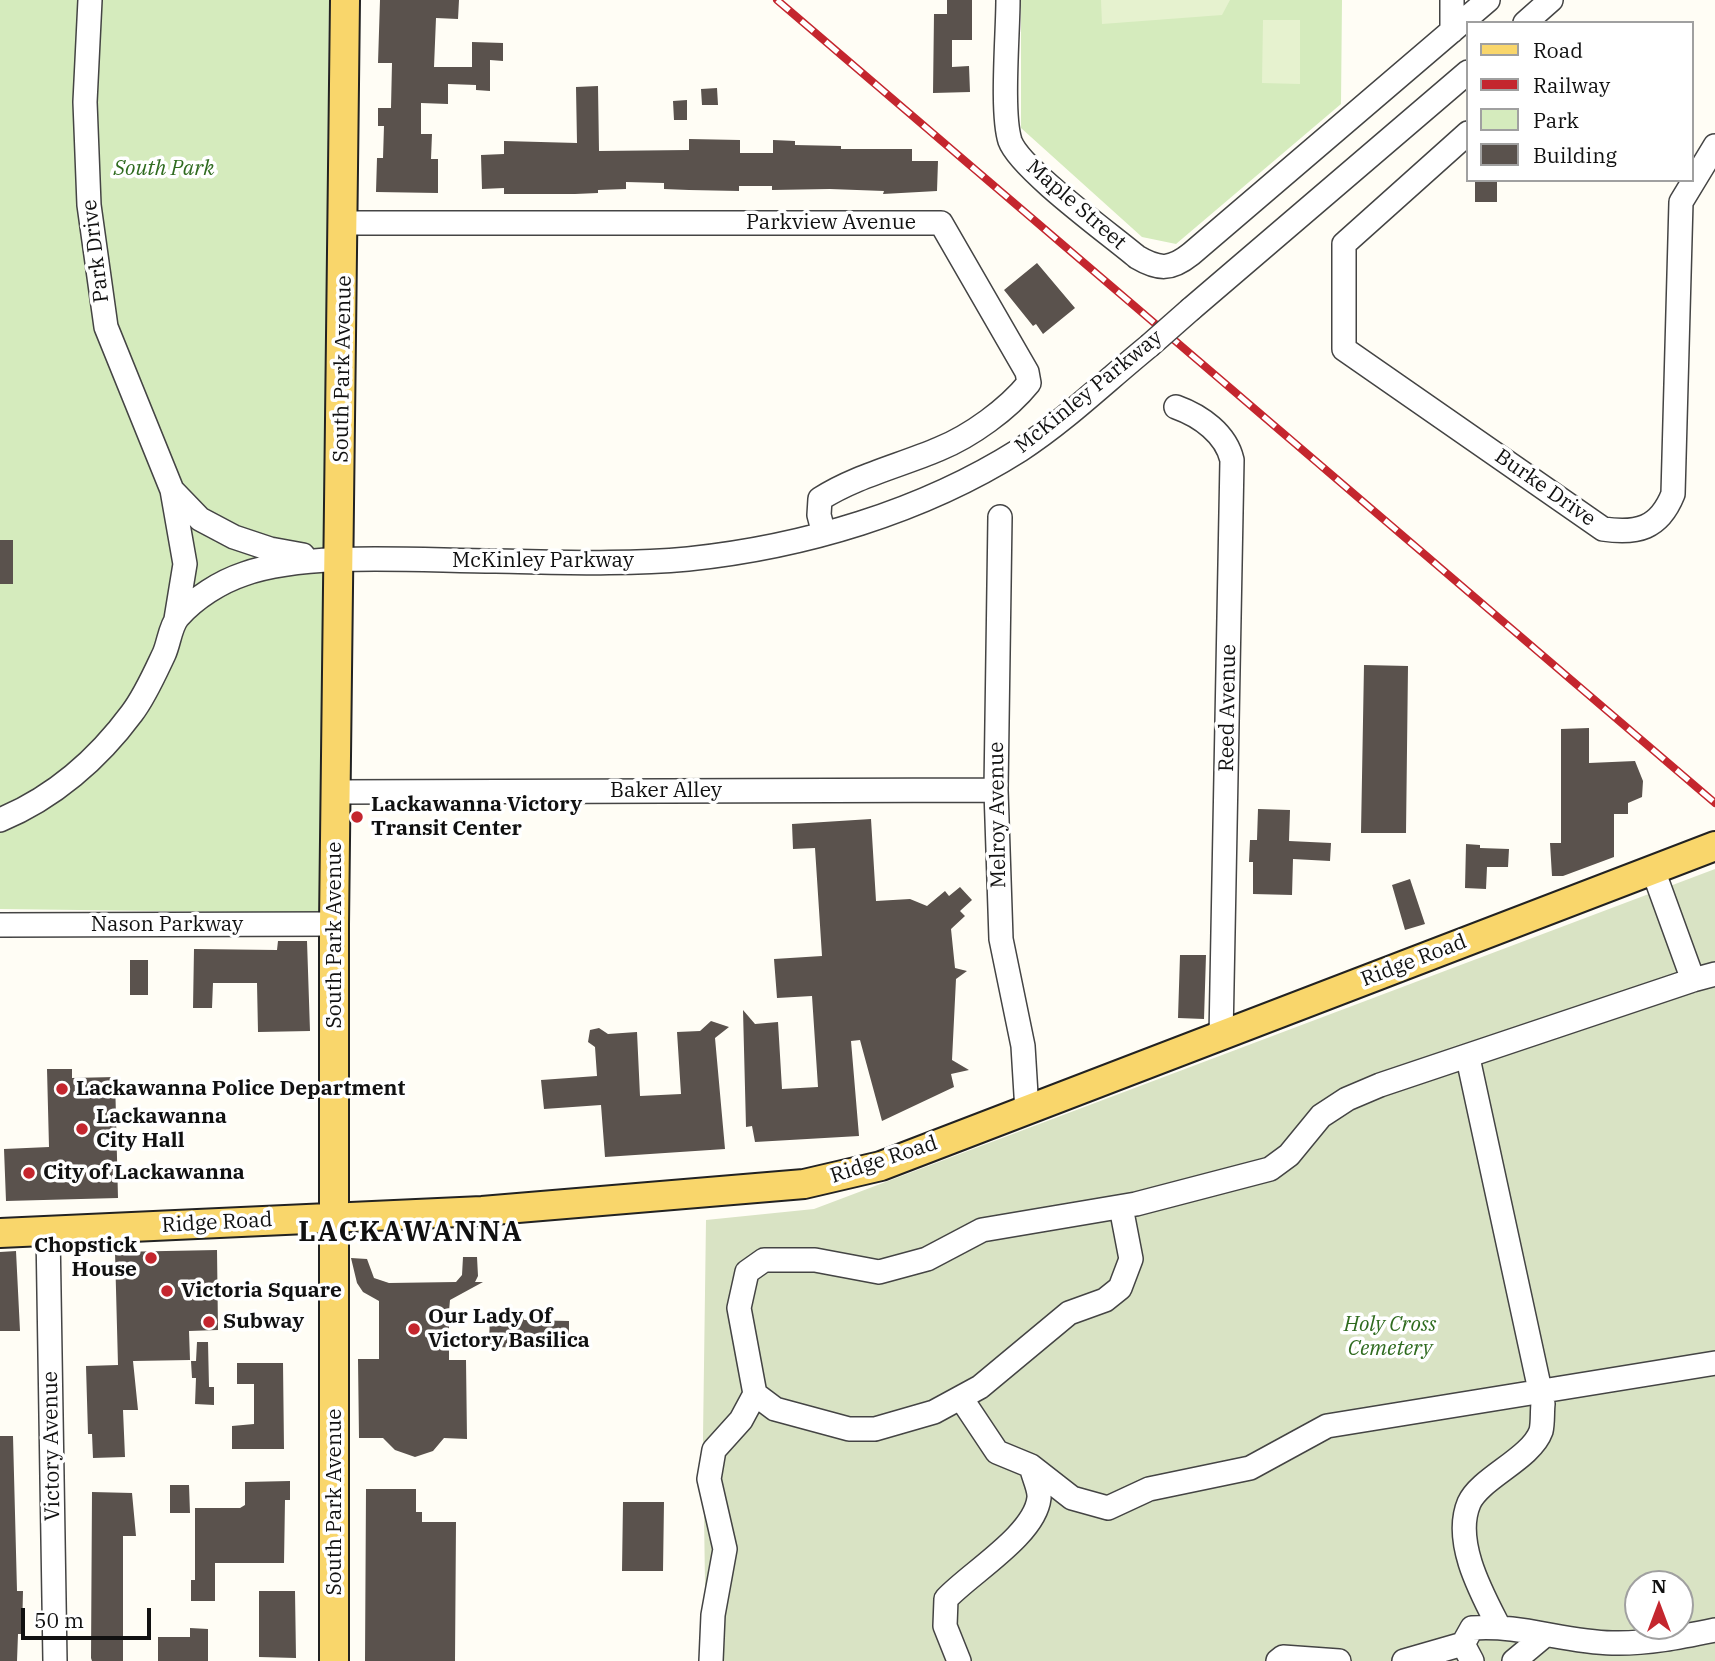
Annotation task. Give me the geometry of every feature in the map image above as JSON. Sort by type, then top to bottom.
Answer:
[{"type":"main road","name":"South Park Avenue","points":[[334,1661],[334,924],[341,561],[345,0]]},
{"type":"main road","name":"Ridge Road","points":[[0,1233],[482,1211],[804,1184],[880,1166],[1713,847]]},
{"type":"street","name":"Park Drive","points":[[0,820],[26,809],[70,781],[133,712],[164,653],[176,619],[185,564],[172,490],[106,327],[103,313],[89,205],[85,102],[90,0]]},
{"type":"street","name":"Maple Street","points":[[1008,0],[1007,118],[1010,142],[1027,164],[1137,257],[1151,265],[1162,266],[1177,265],[1451,31]]},
{"type":"street","points":[[1451,31],[1452,0]]},
{"type":"street","points":[[1451,31],[1488,0]]},
{"type":"street","name":"McKinley Parkway","points":[[341,561],[685,559],[766,548],[824,534],[912,503],[998,463],[1051,429],[1466,74]]},
{"type":"street","name":"Burke Drive","points":[[1466,135],[1343,244],[1344,349],[1603,529],[1628,533],[1651,525],[1667,510],[1673,494],[1681,202],[1693,182]]},
{"type":"street","name":"Burke Drive","points":[[1694,181],[1715,146]]},
{"type":"street","name":"Parkview Avenue","points":[[345,223],[941,223],[1027,372],[1030,383],[1018,396],[942,448],[839,486],[820,499],[819,515],[824,534]]},
{"type":"street","name":"Reed Avenue","points":[[1176,407],[1193,413],[1208,424],[1229,446],[1232,460],[1221,1037]]},
{"type":"street","name":"Park Drive","points":[[172,490],[200,519],[234,537],[270,550],[341,561]]},
{"type":"street","name":"Melroy Avenue","points":[[1000,517],[996,790],[1001,939],[1023,1046],[1027,1111]]},
{"type":"street","name":"Park Drive","points":[[176,619],[211,589],[242,574],[268,567],[341,561]]},
{"type":"street","name":"Baker Alley","points":[[335,792],[996,790]]},
{"type":"street","points":[[711,1661],[713,1615],[725,1549],[709,1479],[714,1450],[741,1420],[755,1394],[739,1308],[747,1272],[765,1260],[816,1260],[879,1272],[927,1259],[982,1230],[1121,1207],[1270,1169],[1289,1155],[1321,1116],[1347,1099],[1380,1085],[1468,1058],[1704,977],[1653,870]]},
{"type":"street","name":"Nason Parkway","points":[[0,925],[334,924]]},
{"type":"street","points":[[1468,1058],[1543,1404],[1541,1432],[1513,1464],[1489,1481],[1469,1502],[1464,1538],[1484,1596],[1498,1626]]},
{"type":"street","points":[[755,1394],[775,1409],[849,1429],[875,1429],[934,1412],[981,1388],[1069,1312],[1104,1300],[1120,1288],[1130,1259],[1121,1207]]},
{"type":"street","name":"Victory Avenue","points":[[48,1231],[55,1661]]},
{"type":"street","points":[[961,1398],[997,1452],[1031,1466],[1072,1498],[1108,1508],[1149,1489],[1250,1468],[1327,1426],[1715,1363]]},
{"type":"street","points":[[959,1661],[945,1626],[946,1599],[965,1579],[998,1554],[1032,1518],[1039,1497],[1031,1466]]},
{"type":"street","points":[[1469,1644],[1484,1596]]},
{"type":"street","points":[[1404,1661],[1469,1644],[1498,1626],[1544,1636],[1626,1643],[1653,1642],[1715,1630]]},
{"type":"street","points":[[1514,1661],[1544,1636]]},
{"type":"street","points":[[1278,1661],[1283,1657],[1339,1661]]},
{"type":"green space","name":"South Park","points":[[0,0],[329,0],[320,913],[0,909]]},
{"type":"green space","points":[[1021,0],[1342,0],[1341,104],[1176,244],[1142,237],[1021,128]]},
{"type":"green space","points":[[1101,0],[1230,0],[1222,15],[1102,24]]},
{"type":"green space","points":[[1263,20],[1300,20],[1300,84],[1262,83]]},
{"type":"green space","name":"Holy Cross Cemetery","points":[[1715,869],[1715,1661],[706,1661],[703,1437],[706,1220],[814,1209]]},
{"type":"building","points":[[380,0],[459,0],[458,19],[436,18],[434,67],[472,67],[472,42],[503,43],[503,61],[490,60],[490,91],[476,90],[476,85],[448,84],[448,104],[421,103],[421,134],[432,134],[431,159],[438,159],[438,193],[376,192],[377,158],[383,158],[384,126],[378,126],[378,108],[391,108],[392,63],[378,63]]},
{"type":"building","points":[[947,0],[972,0],[972,40],[952,40],[952,67],[969,66],[970,92],[933,93],[934,14],[947,14]]},
{"type":"building","points":[[598,86],[599,151],[689,150],[689,139],[740,140],[740,153],[773,153],[773,140],[795,141],[795,145],[841,146],[841,149],[912,149],[912,161],[938,161],[937,191],[883,194],[884,191],[772,190],[772,186],[739,186],[739,191],[689,190],[664,189],[664,183],[626,182],[626,189],[598,190],[598,193],[504,194],[504,188],[482,189],[481,155],[504,154],[504,141],[577,143],[576,87]]},
{"type":"building","points":[[717,88],[718,105],[702,105],[701,89]]},
{"type":"building","points":[[687,100],[687,120],[674,120],[673,101]]},
{"type":"building","points":[[1475,182],[1497,182],[1497,202],[1475,202]]},
{"type":"building","points":[[1037,263],[1075,308],[1043,334],[1036,324],[1033,326],[1004,290]]},
{"type":"building","points":[[0,540],[13,540],[13,584],[0,584]]},
{"type":"building","points":[[1364,665],[1408,666],[1406,833],[1361,833]]},
{"type":"building","points":[[1589,728],[1589,763],[1635,761],[1643,781],[1642,797],[1628,803],[1628,814],[1614,814],[1614,857],[1563,876],[1552,876],[1550,843],[1561,843],[1561,729]]},
{"type":"building","points":[[1258,809],[1290,810],[1289,841],[1331,843],[1330,861],[1293,859],[1292,895],[1253,894],[1253,862],[1249,862],[1250,840],[1257,840]]},
{"type":"building","points":[[871,819],[876,901],[910,899],[927,906],[945,891],[949,896],[960,887],[972,900],[960,911],[965,916],[951,929],[955,968],[967,971],[956,979],[952,1060],[969,1070],[951,1074],[954,1087],[882,1121],[860,1040],[851,1041],[859,1136],[755,1142],[752,1126],[746,1127],[743,1010],[755,1024],[778,1022],[782,1089],[818,1087],[812,996],[777,998],[774,959],[822,956],[815,848],[793,849],[792,824]]},
{"type":"building","points":[[1466,844],[1480,845],[1480,848],[1509,849],[1508,867],[1487,867],[1486,889],[1465,888]]},
{"type":"building","points":[[1410,879],[1425,924],[1405,930],[1392,885]]},
{"type":"building","points":[[278,941],[307,941],[310,1031],[258,1032],[257,983],[213,983],[212,1008],[193,1008],[194,949],[277,950]]},
{"type":"building","points":[[1180,955],[1206,955],[1204,1019],[1178,1018]]},
{"type":"building","points":[[130,960],[148,960],[148,995],[130,995]]},
{"type":"building","points":[[711,1021],[729,1027],[715,1038],[725,1149],[605,1157],[601,1105],[544,1109],[541,1080],[597,1076],[595,1047],[588,1042],[590,1030],[599,1028],[608,1034],[637,1032],[640,1096],[681,1094],[677,1032],[700,1031]]},
{"type":"building","name":"Lackawanna City Hall","points":[[47,1069],[72,1069],[72,1078],[115,1077],[118,1198],[6,1201],[4,1149],[49,1147]]},
{"type":"building","name":"Victoria Square","points":[[217,1250],[218,1330],[189,1331],[190,1360],[133,1361],[138,1410],[123,1410],[125,1457],[93,1458],[92,1434],[88,1434],[86,1366],[118,1365],[115,1252]]},
{"type":"building","points":[[16,1251],[20,1331],[0,1331],[0,1252]]},
{"type":"building","name":"Our Lady Of Victory Basilica","points":[[463,1257],[477,1257],[478,1276],[475,1282],[483,1282],[450,1300],[449,1360],[466,1360],[467,1439],[444,1438],[433,1451],[415,1457],[395,1450],[383,1438],[359,1438],[358,1359],[379,1359],[379,1301],[363,1292],[357,1283],[351,1258],[367,1259],[374,1278],[389,1283],[456,1282],[462,1275]]},
{"type":"building","points":[[490,1312],[524,1312],[524,1320],[569,1321],[569,1348],[489,1347]]},
{"type":"building","points":[[197,1342],[208,1342],[209,1387],[214,1387],[214,1405],[195,1404],[196,1378],[192,1378],[191,1361],[196,1361]]},
{"type":"building","points":[[237,1363],[283,1363],[284,1449],[232,1449],[232,1426],[254,1424],[254,1384],[237,1384]]},
{"type":"building","points":[[0,1436],[13,1436],[17,1591],[23,1591],[22,1634],[18,1634],[17,1661],[0,1661]]},
{"type":"building","points":[[290,1481],[290,1500],[285,1500],[284,1563],[215,1563],[215,1601],[191,1601],[191,1580],[195,1580],[195,1508],[240,1508],[245,1505],[245,1482]]},
{"type":"building","points":[[170,1485],[189,1485],[190,1513],[170,1513]]},
{"type":"building","points":[[366,1489],[416,1489],[416,1512],[422,1512],[422,1522],[456,1522],[455,1661],[365,1661]]},
{"type":"building","points":[[92,1492],[132,1493],[136,1536],[123,1536],[123,1661],[92,1661],[91,1658]]},
{"type":"building","points":[[623,1502],[664,1502],[663,1571],[622,1571]]},
{"type":"building","points":[[259,1591],[295,1591],[296,1658],[259,1657]]},
{"type":"building","points":[[190,1628],[208,1629],[208,1661],[158,1661],[158,1637],[190,1637]]},
{"type":"railway","points":[[777,0],[1715,803]]},
{"type":"place","name":"Lackawanna Victory Transit Center","points":[[357,817]]},
{"type":"place","name":"Lackawanna Police Department","points":[[62,1089]]},
{"type":"place","name":"Lackawanna City Hall","points":[[82,1129]]},
{"type":"place","name":"City of Lackawanna","points":[[29,1173]]},
{"type":"place","name":"Chopstick House","points":[[151,1258]]},
{"type":"place","name":"Victoria Square","points":[[167,1291]]},
{"type":"place","name":"Subway","points":[[209,1322]]},
{"type":"place","name":"Our Lady Of Victory Basilica","points":[[414,1329]]},
{"type":"district","name":"LACKAWANNA","points":[[411,1233]]}]
